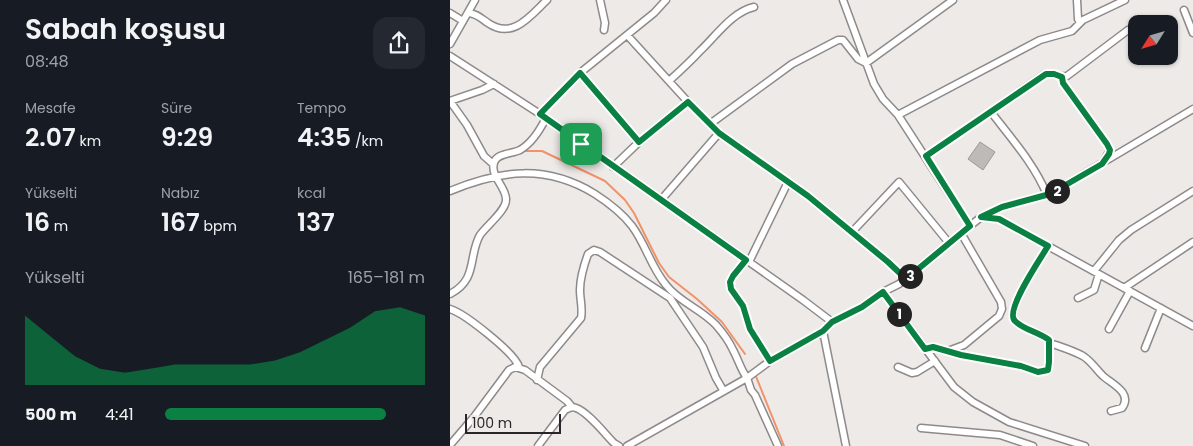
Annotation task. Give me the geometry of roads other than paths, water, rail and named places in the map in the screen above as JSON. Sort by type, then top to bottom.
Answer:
[{"type":"street","points":[[450,44],[476,0]]},
{"type":"street","points":[[468,13],[473,13],[493,26],[507,30],[521,24],[547,0]]},
{"type":"street","points":[[600,0],[605,23],[604,30]]},
{"type":"street","points":[[450,294],[464,284],[471,269],[479,238],[505,206],[506,196],[493,168],[497,158],[517,152],[526,146],[538,132],[543,116],[580,73],[654,13],[666,0]]},
{"type":"street","points":[[842,0],[874,84],[926,156],[970,226]]},
{"type":"street","points":[[866,63],[953,0]]},
{"type":"street","points":[[1077,0],[1080,23]]},
{"type":"street","points":[[898,115],[1040,40],[1068,33],[1080,23],[1125,0]]},
{"type":"street","points":[[669,81],[718,32],[746,9],[754,7]]},
{"type":"street","points":[[1184,10],[1193,33]]},
{"type":"street","points":[[450,12],[463,21]]},
{"type":"street","points":[[926,156],[1046,74],[1062,77],[1076,70],[1128,30]]},
{"type":"street","points":[[627,35],[719,133],[808,196],[906,279]]},
{"type":"street","points":[[710,124],[792,64],[838,40],[843,40],[858,59],[866,63]]},
{"type":"street","points":[[450,56],[543,116],[832,322]]},
{"type":"street","points":[[580,73],[639,142]]},
{"type":"street","points":[[1062,77],[1063,83],[1109,147],[1109,154],[1102,164]]},
{"type":"street","points":[[494,84],[450,101],[467,125],[484,156],[494,164]]},
{"type":"street","points":[[613,166],[688,102]]},
{"type":"street","points":[[627,446],[638,443],[723,390],[747,378],[770,361],[823,331],[832,322],[862,307],[906,279],[981,217],[1002,207],[1048,195],[1193,109]]},
{"type":"street","points":[[991,112],[1043,184],[1048,195]]},
{"type":"street","points":[[661,200],[719,133]]},
{"type":"street","points":[[450,191],[496,176],[525,172],[555,176],[582,187],[617,210],[636,232],[656,271],[669,289],[703,313],[723,334],[747,378],[778,446]]},
{"type":"street","points":[[770,361],[750,329],[743,306],[731,289],[730,282],[733,276],[748,261],[788,182]]},
{"type":"street","points":[[852,232],[899,182],[949,243]]},
{"type":"street","points":[[1078,298],[1094,290],[1096,273],[1120,240],[1131,230],[1192,194]]},
{"type":"street","points":[[981,217],[999,219],[1193,326]]},
{"type":"street","points":[[948,352],[964,345],[1000,316],[1002,309],[1001,302],[961,233]]},
{"type":"street","points":[[1108,329],[1127,290],[1193,242]]},
{"type":"street","points":[[1048,246],[1016,300],[1012,314],[1014,320],[1048,339],[1050,343],[1084,357],[1103,376],[1118,387],[1125,396],[1126,401],[1122,408],[1111,411]]},
{"type":"street","points":[[537,380],[540,367],[581,318],[580,289],[582,273],[588,254],[595,250],[670,298],[702,347],[723,390]]},
{"type":"street","points":[[883,292],[954,388],[973,402],[1010,422],[1085,446]]},
{"type":"street","points":[[1145,348],[1161,308]]},
{"type":"street","points":[[450,309],[468,318],[496,341],[515,360],[519,367],[563,398],[572,407]]},
{"type":"street","points":[[823,331],[846,446]]},
{"type":"street","points":[[925,349],[933,347],[948,352],[1010,363],[1043,372],[1048,370],[1049,367],[1050,343]]},
{"type":"street","points":[[898,367],[912,373],[935,361]]},
{"type":"street","points":[[450,445],[509,370],[519,367]]},
{"type":"street","points":[[538,446],[565,410],[572,407],[578,408],[619,446]]},
{"type":"street","points":[[921,428],[1000,435],[1033,446]]},
{"type":"street","points":[[1057,437],[1058,446]]},
{"type":"waterway","points":[[522,151],[542,151],[605,181],[625,200],[634,213],[659,263],[669,277],[722,322],[745,354]]},
{"type":"waterway","points":[[755,374],[784,446]]}]
